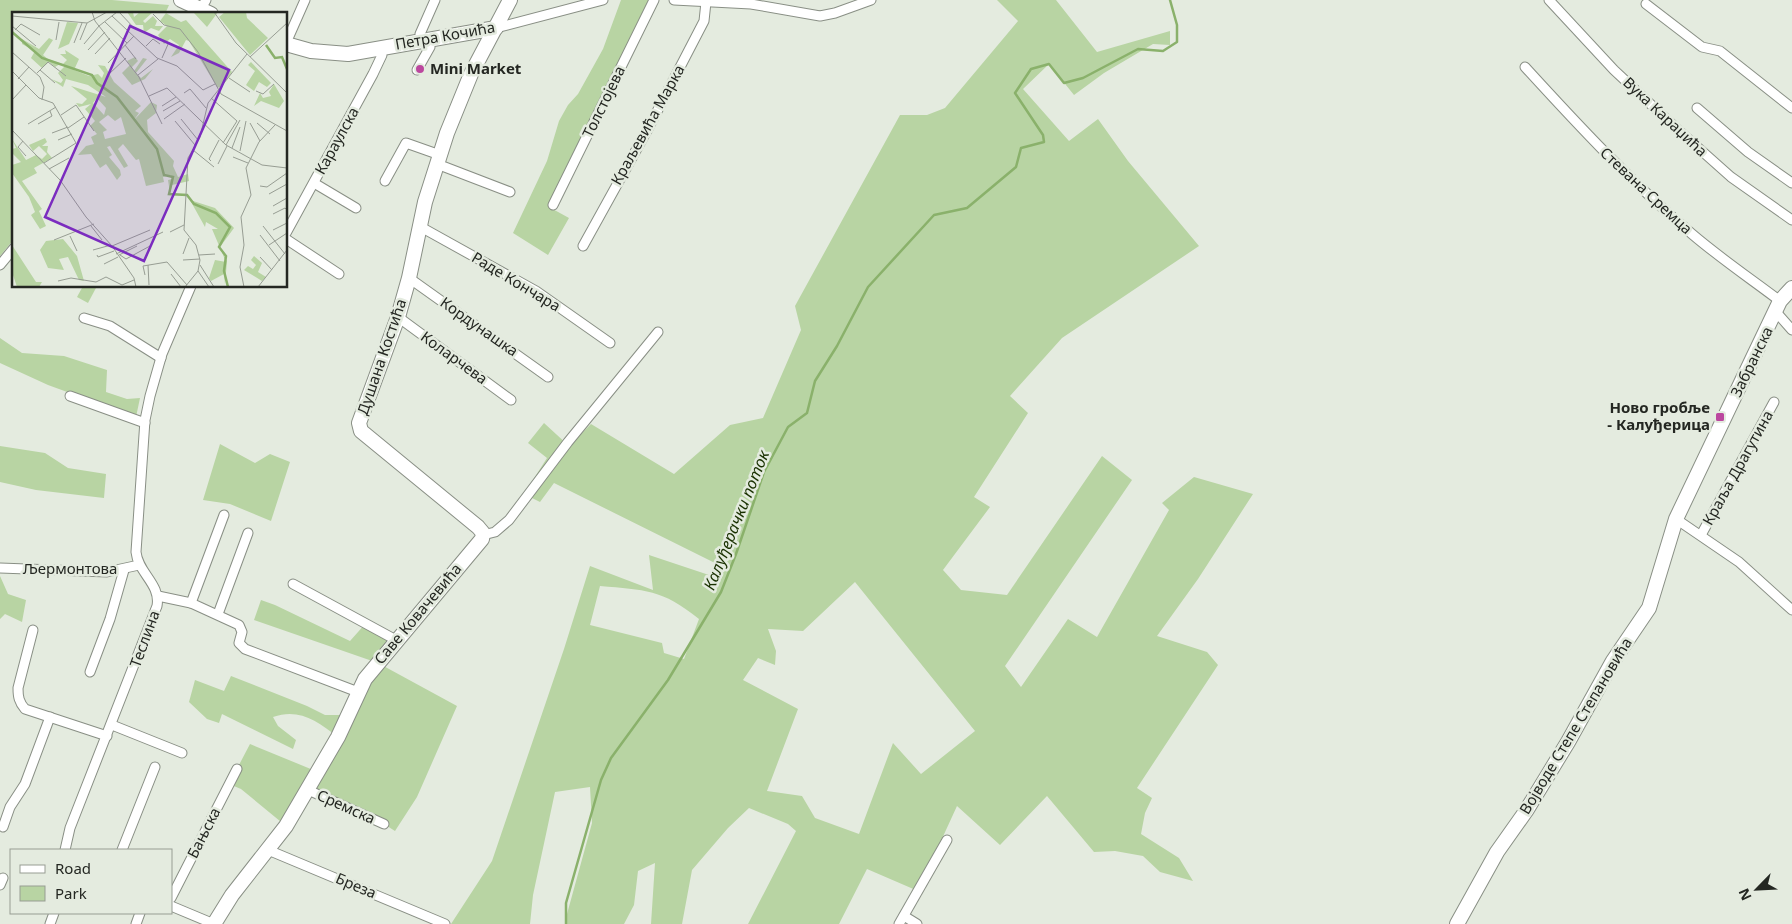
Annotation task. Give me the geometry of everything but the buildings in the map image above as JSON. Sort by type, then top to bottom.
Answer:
[{"type":"street","points":[[181,0],[204,9]]},
{"type":"street","points":[[288,39],[305,0]]},
{"type":"street","points":[[417,70],[430,47],[420,34],[435,0]]},
{"type":"street","name":"Душана Костића","points":[[483,536],[478,527],[361,431],[358,424],[398,316],[409,278],[419,226],[438,159],[471,74],[510,0]]},
{"type":"street","name":"Петра Кочића","points":[[288,44],[333,54],[354,53],[496,28],[603,0]]},
{"type":"street","name":"Толстојева","points":[[553,205],[654,0]]},
{"type":"street","points":[[674,0],[751,2],[820,16],[835,13],[870,0]]},
{"type":"street","name":"Вука Караџића","points":[[1549,0],[1614,70],[1731,178],[1792,220]]},
{"type":"street","name":"Краљевића Марка","points":[[582,246],[650,125],[704,21],[706,2]]},
{"type":"street","points":[[1646,4],[1705,49],[1720,52],[1792,108]]},
{"type":"street","name":"Караулска","points":[[288,229],[373,74],[382,55],[381,48]]},
{"type":"street","name":"Стевана Сремца","points":[[1525,67],[1584,131],[1652,199],[1778,306],[1792,330]]},
{"type":"street","points":[[1697,108],[1748,152],[1792,184]]},
{"type":"street","points":[[385,180],[406,143],[510,192]]},
{"type":"street","points":[[314,183],[356,208]]},
{"type":"street","name":"Раде Кончара","points":[[419,226],[528,287],[610,343]]},
{"type":"street","points":[[288,240],[339,274]]},
{"type":"street","points":[[0,264],[12,250]]},
{"type":"street","name":"Кордунашка","points":[[409,278],[548,377]]},
{"type":"street","name":"Теслина","points":[[66,849],[70,828],[152,621],[158,596],[136,557],[145,424],[161,358],[190,288]]},
{"type":"street","name":"Забранска","points":[[1676,519],[1778,306],[1792,288]]},
{"type":"street","name":"Коларчева","points":[[398,316],[511,400]]},
{"type":"street","points":[[84,318],[110,326],[161,358]]},
{"type":"street","name":"Саве Ковачевића","points":[[214,924],[232,895],[268,850],[308,790],[338,737],[364,679],[483,536],[495,532],[509,520],[568,442],[658,332]]},
{"type":"street","points":[[70,396],[145,424]]},
{"type":"street","name":"Краља Драгутина","points":[[1701,535],[1774,402]]},
{"type":"street","points":[[191,603],[224,515]]},
{"type":"street","points":[[1676,519],[1740,562],[1792,610]]},
{"type":"street","name":"Војводе Степе Степановића","points":[[1457,924],[1497,852],[1526,811],[1568,742],[1613,661],[1648,608],[1676,519]]},
{"type":"street","points":[[218,614],[248,533]]},
{"type":"street","name":"Љермонтова","points":[[0,568],[107,572],[124,570],[140,565]]},
{"type":"street","points":[[90,672],[110,619],[124,570]]},
{"type":"street","points":[[293,584],[396,640]]},
{"type":"street","points":[[158,596],[191,603],[218,614],[242,628],[241,646],[358,692]]},
{"type":"street","points":[[33,630],[18,688],[18,698],[25,709],[106,736]]},
{"type":"street","points":[[3,827],[10,807],[25,784],[50,718]]},
{"type":"street","points":[[112,724],[182,753]]},
{"type":"street","points":[[122,849],[155,767]]},
{"type":"street","name":"Бањска","points":[[172,896],[237,768]]},
{"type":"street","name":"Сремска","points":[[308,790],[384,824]]},
{"type":"street","points":[[917,924],[901,920],[947,840]]},
{"type":"street","name":"Бреза","points":[[268,850],[444,924]]},
{"type":"street","points":[[172,906],[214,924]]},
{"type":"green space","points":[[0,0],[112,0],[169,5],[166,12],[12,12],[12,241],[0,256]]},
{"type":"green space","points":[[621,0],[654,0],[549,207],[569,218],[548,255],[513,233],[547,161],[559,121],[568,105],[578,94],[603,49]]},
{"type":"green space","points":[[997,0],[1056,0],[1097,52],[1170,31],[1170,45],[1153,44],[1104,73],[1074,95],[1049,64],[1023,89],[1069,141],[1098,119],[1128,161],[1199,246],[1062,338],[1010,396],[1028,413],[974,497],[990,507],[943,570],[961,590],[1007,595],[1102,456],[1132,480],[1005,666],[1021,687],[1068,619],[1097,637],[1169,510],[1162,503],[1194,477],[1253,494],[1198,579],[1157,636],[1207,652],[1218,665],[1137,788],[1152,798],[1145,813],[1141,834],[1179,858],[1193,881],[1160,872],[1143,856],[1115,851],[1094,852],[1047,796],[1000,845],[957,806],[918,891],[867,869],[839,924],[748,924],[796,831],[788,824],[749,808],[728,828],[692,870],[682,924],[651,924],[655,863],[638,871],[634,905],[624,924],[567,924],[567,914],[592,823],[590,787],[555,792],[533,895],[530,924],[451,924],[492,861],[590,566],[653,590],[649,555],[718,578],[721,566],[554,483],[540,502],[524,494],[547,458],[528,443],[544,423],[569,446],[591,424],[674,474],[730,425],[763,418],[801,330],[795,306],[900,115],[927,115],[945,108],[1018,21]],"holes":[[[855,582],[975,731],[921,774],[893,743],[859,834],[815,818],[802,796],[767,791],[798,709],[743,680],[758,658],[775,665],[776,651],[768,629],[803,631]],[[600,586],[641,590],[663,596],[699,619],[684,659],[664,653],[662,643],[590,625]]]},
{"type":"green space","points":[[82,288],[96,288],[88,303],[77,297]]},
{"type":"green space","points":[[0,338],[22,353],[64,356],[107,370],[106,392],[127,399],[140,398],[136,417],[48,385],[0,363]]},
{"type":"green space","points":[[220,444],[255,463],[270,454],[290,462],[271,521],[230,504],[203,500]]},
{"type":"green space","points":[[0,446],[45,453],[68,468],[106,474],[104,498],[36,490],[0,482]]},
{"type":"green space","points":[[0,576],[8,594],[26,600],[22,622],[5,614],[0,619]]},
{"type":"green space","points":[[261,600],[350,641],[366,623],[396,640],[378,663],[254,620]]},
{"type":"green space","points":[[378,663],[457,706],[417,797],[395,831],[384,824],[308,790],[286,826],[241,789],[229,784],[250,744],[318,772],[338,737],[315,721],[299,715],[291,714],[273,717],[278,726],[296,740],[293,749],[222,714],[219,723],[207,719],[189,702],[195,680],[224,691],[231,676],[325,715],[348,715]]},
{"type":"waterway","name":"Калуђерачки поток","points":[[566,924],[566,903],[601,780],[611,758],[668,680],[721,592],[764,472],[788,427],[807,413],[815,381],[837,346],[868,287],[934,215],[967,208],[1016,167],[1021,148],[1044,142],[1043,135],[1015,93],[1031,69],[1049,64],[1064,83],[1083,78],[1138,49],[1163,51],[1177,42],[1177,25],[1170,0]]},
{"type":"place","name":"Mini Market","points":[[420,69]]},
{"type":"place","name":"Ново гробље - Калуђерица","points":[[1720,417]]}]
